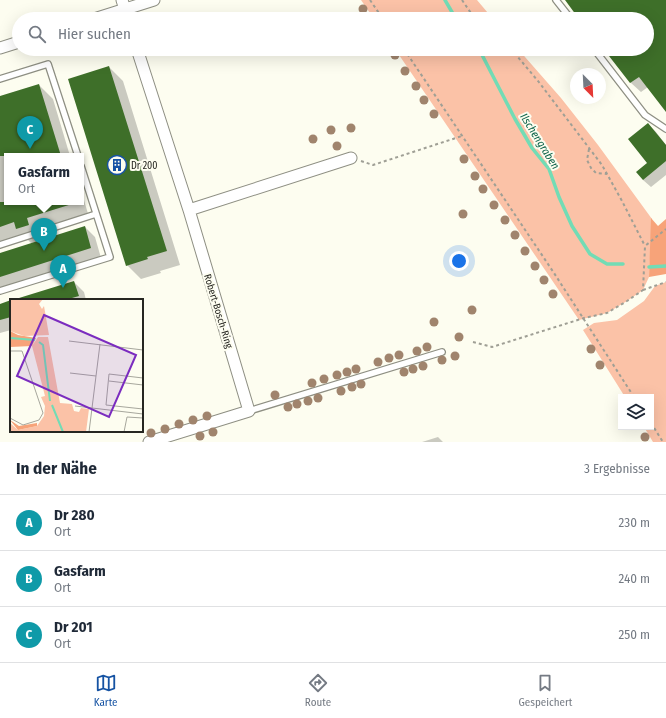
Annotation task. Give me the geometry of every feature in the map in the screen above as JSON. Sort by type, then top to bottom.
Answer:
[{"type":"street","points":[[125,10],[154,0]]},
{"type":"street","points":[[0,48],[12,44]]},
{"type":"street","name":"Robert-Bosch-Ring","points":[[139,56],[189,210],[249,411]]},
{"type":"street","points":[[189,210],[351,158]]},
{"type":"street","points":[[149,442],[249,411]]},
{"type":"lane","points":[[556,0],[565,12]]},
{"type":"lane","points":[[599,56],[645,115],[666,129]]},
{"type":"lane","points":[[0,79],[48,64],[77,153]]},
{"type":"lane","points":[[0,291],[110,257],[84,176]]},
{"type":"lane","points":[[0,245],[96,214]]},
{"type":"lane","points":[[249,411],[442,352]]},
{"type":"path","points":[[370,0],[378,12]]},
{"type":"path","points":[[462,0],[470,12]]},
{"type":"path","points":[[409,56],[584,318],[632,394]]},
{"type":"path","points":[[517,56],[538,81],[602,166],[622,201],[645,246],[644,290]]},
{"type":"path","points":[[351,158],[373,165],[462,136]]},
{"type":"path","points":[[589,149],[587,160],[590,168],[596,173],[607,174]]},
{"type":"path","points":[[645,246],[666,230]]},
{"type":"path","points":[[473,342],[492,348],[607,312],[644,290],[666,282]]},
{"type":"path","points":[[654,428],[663,442]]},
{"type":"shaded area","points":[[361,0],[477,0],[487,12],[369,12]]},
{"type":"shaded area","points":[[400,56],[524,56],[561,98],[598,145],[652,219],[649,277],[643,290],[607,313],[579,320]]},
{"type":"shaded area","points":[[651,218],[658,226],[666,219],[666,274],[649,277]]},
{"type":"shaded area","points":[[666,282],[666,442],[653,442],[646,430],[654,430],[654,394],[623,394],[583,330],[594,323],[617,320],[644,301],[655,286]]},
{"type":"building","points":[[565,0],[666,0],[666,112],[639,77],[630,83],[609,56],[654,56],[654,12],[574,12]]},
{"type":"building","name":"Dr 200","points":[[109,66],[167,251],[147,257],[148,259],[126,266],[68,79]]},
{"type":"building","points":[[39,84],[60,153],[4,153],[4,156],[0,156],[0,96]]},
{"type":"building","points":[[648,123],[666,145],[666,161],[643,180],[636,172],[647,163],[628,139]]},
{"type":"building","points":[[0,202],[4,202],[4,205],[69,205],[27,218],[29,225],[16,229],[14,222],[0,227]]},
{"type":"building","points":[[85,226],[91,248],[0,277],[0,253]]},
{"type":"building","points":[[74,281],[79,296],[68,299],[19,298]]},
{"type":"building","points":[[10,300],[10,317],[0,320],[0,304]]},
{"type":"waterway","name":"Ilschengraben","points":[[445,0],[452,12]]},
{"type":"waterway","name":"Ilschengraben","points":[[483,56],[515,119],[532,148],[549,169],[559,197],[572,226],[590,254],[607,264],[623,264]]},
{"type":"waterway","name":"Ilschengraben","points":[[649,267],[666,266]]},
{"type":"place","name":"Dr 201","points":[[30,149]]},
{"type":"place","name":"Dr 200","points":[[117,165]]},
{"type":"place","name":"Gasfarm","points":[[44,251]]},
{"type":"place","name":"Dr 280","points":[[63,288]]}]
